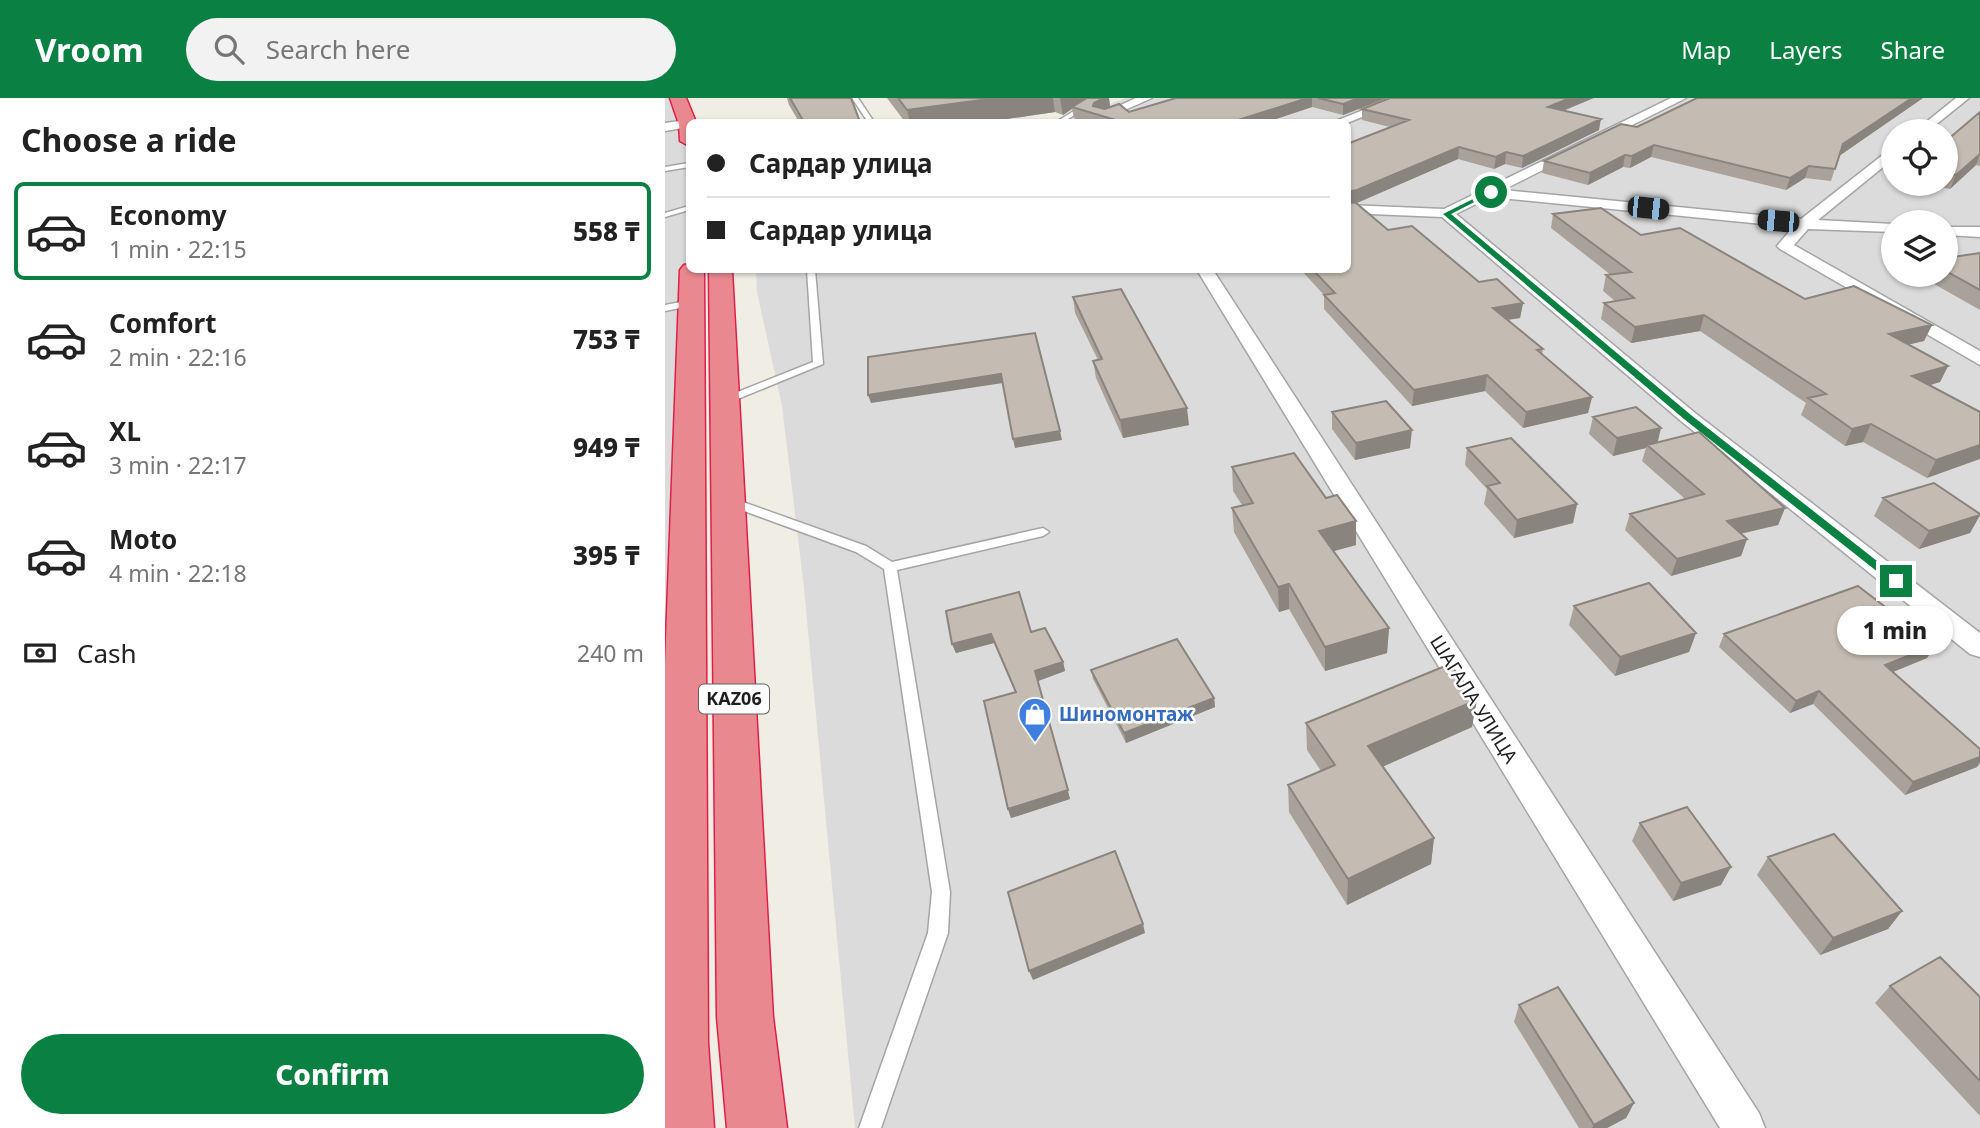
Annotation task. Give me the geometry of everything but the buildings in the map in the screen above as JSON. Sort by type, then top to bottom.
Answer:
[{"type":"highway","points":[[678,98],[686,123]]},
{"type":"highway","name":"KАZ06","points":[[720,273],[745,1017],[757,1128]]},
{"type":"highway","name":"KАZ06","points":[[683,294],[673,1069],[684,1128]]},
{"type":"street","points":[[1103,116],[1146,98]]},
{"type":"street","points":[[1347,119],[1404,98]]},
{"type":"street","points":[[1351,209],[1446,214],[1680,98]]},
{"type":"street","points":[[1936,119],[1963,98]]},
{"type":"street","points":[[665,127],[686,131]]},
{"type":"street","points":[[1881,163],[1804,224],[1785,246],[1980,359]]},
{"type":"street","points":[[1491,192],[1804,224],[1881,227]]},
{"type":"street","points":[[1446,214],[1688,417],[1980,647]]},
{"type":"street","points":[[1958,231],[1980,232]]},
{"type":"street","name":"ШАГАЛА УЛИЦА","points":[[1207,273],[1744,1128]]},
{"type":"lane","points":[[855,98],[869,119]]},
{"type":"lane","points":[[1064,119],[1099,98]]},
{"type":"lane","points":[[665,169],[686,166]]},
{"type":"lane","points":[[665,215],[686,209]]},
{"type":"lane","points":[[725,401],[818,364],[811,273]]},
{"type":"lane","points":[[728,501],[861,549],[890,567],[1043,532]]},
{"type":"lane","points":[[870,1128],[938,933],[941,892],[890,567]]},
{"type":"shaded area","points":[[665,98],[674,98],[689,119],[686,119],[688,273],[665,787]]},
{"type":"shaded area","points":[[1126,98],[1980,98],[1980,1128],[855,1128],[804,588],[782,406],[757,292],[756,273],[1351,273],[1351,119],[1069,119]]},
{"type":"place","name":"Шиномонтаж","points":[[1035,744]]},
{"type":"route","points":[[1491,192],[1446,214],[1688,417],[1896,581]]}]
